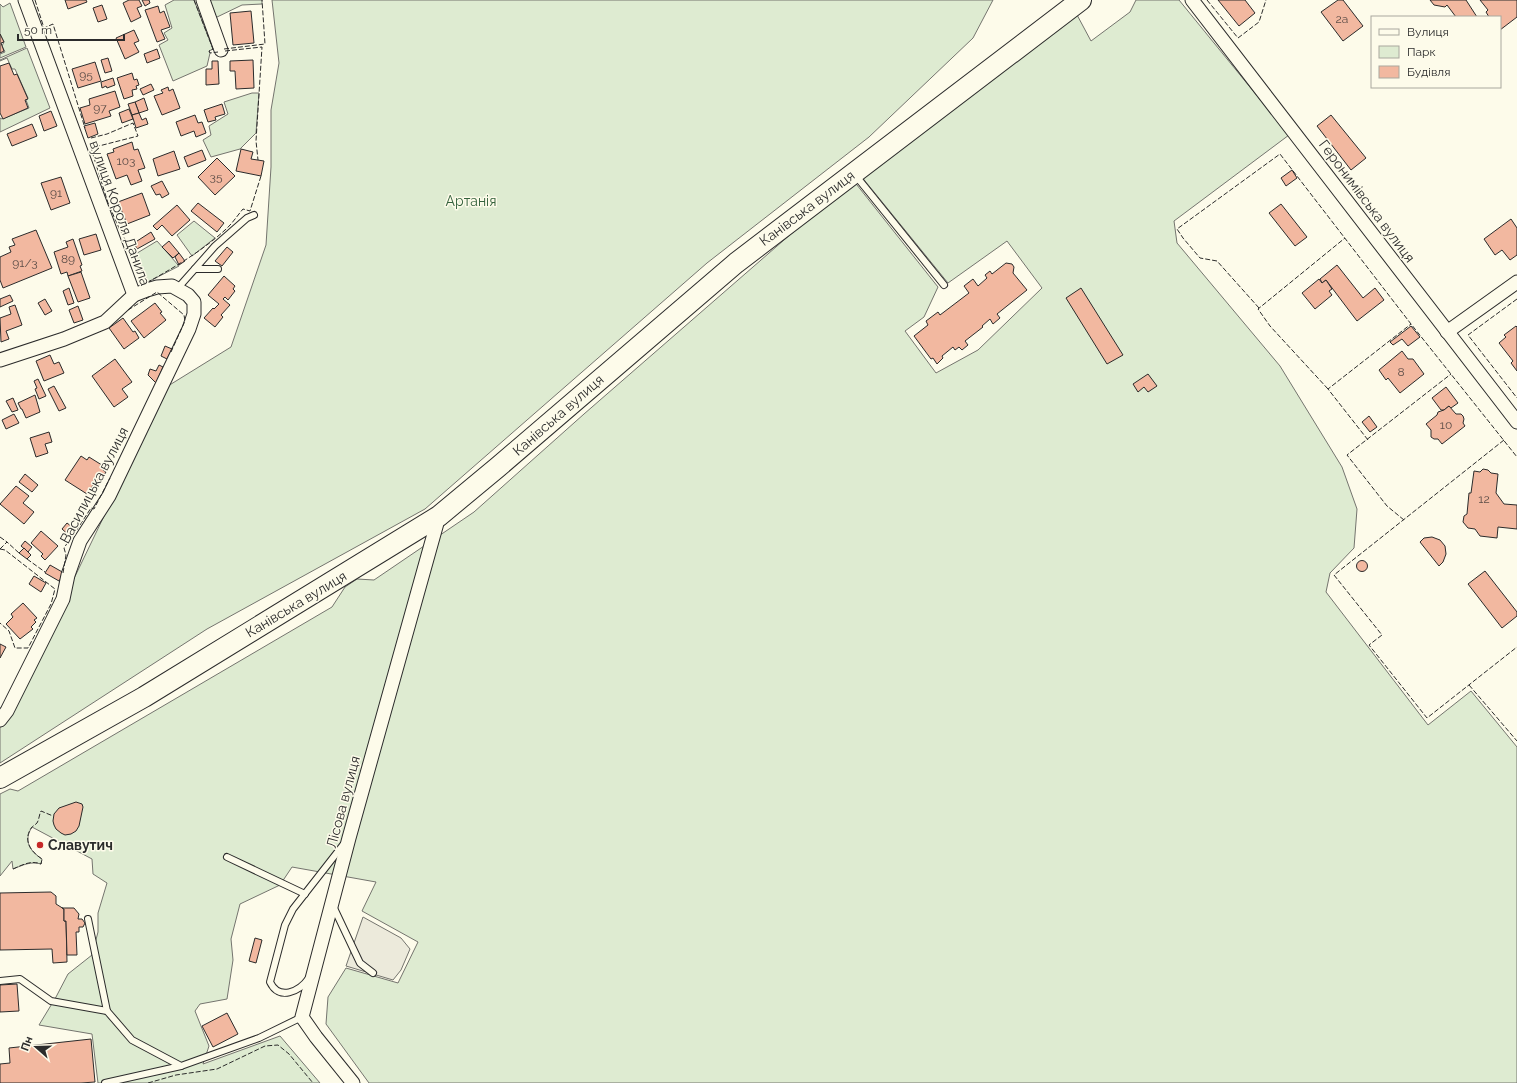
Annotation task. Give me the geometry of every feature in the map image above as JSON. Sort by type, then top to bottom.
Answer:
[{"type":"main road","name":"Канівська вулиця","points":[[0,778],[144,697],[439,516],[736,263],[1081,0]]},
{"type":"street","name":"вулиця Короля Данила","points":[[0,360],[64,339],[105,322],[134,296],[25,0]]},
{"type":"street","points":[[203,0],[221,50]]},
{"type":"street","name":"Геронимівська вулиця","points":[[1192,0],[1318,162],[1446,332],[1517,422]]},
{"type":"street","points":[[1446,332],[1517,282]]},
{"type":"street","name":"Василицька вулиця","points":[[0,720],[8,711],[63,599],[68,575],[80,541],[109,496],[189,329],[194,314],[194,302],[188,295],[172,286],[157,287],[134,296]]},
{"type":"street","name":"Лісова вулиця","points":[[302,1017],[349,838],[439,516]]},
{"type":"street","points":[[302,1017],[316,1038],[353,1083]]},
{"type":"lane","points":[[854,173],[944,285]]},
{"type":"lane","points":[[177,290],[215,246],[247,218],[254,215]]},
{"type":"lane","points":[[195,269],[218,270]]},
{"type":"lane","points":[[314,972],[307,982],[286,994],[273,990],[270,982],[285,925],[305,894],[349,838]]},
{"type":"lane","points":[[227,857],[305,894]]},
{"type":"lane","points":[[332,905],[360,963],[373,973]]},
{"type":"lane","points":[[88,919],[107,1011],[132,1040],[181,1066]]},
{"type":"lane","points":[[0,981],[20,979],[51,1001],[107,1011]]},
{"type":"lane","points":[[105,1083],[181,1066],[259,1038],[302,1017]]},
{"type":"green space","points":[[174,0],[194,0],[213,49],[209,51],[210,53],[207,66],[173,81],[159,45],[168,40],[164,33],[172,28],[165,5]]},
{"type":"green space","points":[[208,0],[262,0],[262,4],[242,5],[215,18]]},
{"type":"green space","name":"Артанія","points":[[272,0],[993,0],[973,38],[869,137],[707,263],[425,509],[207,629],[0,763],[0,726],[27,676],[133,456],[155,394],[231,347],[266,245],[271,167],[271,110],[279,63]]},
{"type":"green space","points":[[1136,0],[1179,0],[1289,135],[1174,221],[1177,243],[1280,366],[1342,467],[1357,509],[1354,548],[1330,573],[1326,592],[1428,725],[1471,691],[1517,747],[1517,1083],[369,1083],[326,1024],[328,997],[346,968],[398,983],[418,942],[362,911],[376,882],[292,867],[280,885],[240,904],[231,939],[233,960],[227,999],[200,1004],[195,1011],[209,1046],[203,1064],[280,1036],[320,1083],[98,1083],[92,1034],[39,1025],[68,974],[92,955],[98,932],[98,913],[107,883],[93,874],[92,859],[32,827],[29,832],[28,841],[34,853],[42,859],[41,864],[30,863],[13,869],[12,861],[0,876],[0,794],[10,789],[18,791],[332,607],[345,587],[357,579],[374,580],[474,512],[584,414],[853,180],[938,287],[924,317],[905,331],[936,373],[978,350],[1042,288],[1007,241],[948,283],[861,176],[1076,13],[1091,41],[1130,12]]},
{"type":"green space","points":[[10,3],[26,47],[0,58],[0,54],[5,52],[2,46],[4,42],[0,34],[0,4],[3,7]]},
{"type":"green space","points":[[27,48],[50,108],[0,132],[0,118],[2,119],[29,108],[26,100],[28,98],[15,69],[12,69],[7,58],[0,60]]},
{"type":"green space","points":[[252,93],[259,93],[256,133],[240,149],[211,157],[203,140],[211,135],[209,126],[228,114],[224,102]]},
{"type":"green space","points":[[194,221],[215,238],[192,256],[177,235]]},
{"type":"green space","points":[[157,241],[179,266],[148,282],[134,255]]},
{"type":"shaded area","points":[[363,917],[401,938],[410,949],[401,970],[393,980],[346,966]]},
{"type":"building","points":[[65,0],[86,0],[87,2],[68,9]]},
{"type":"building","points":[[129,0],[139,0],[142,6],[137,8],[141,17],[131,22],[123,3]]},
{"type":"building","points":[[142,0],[149,0],[150,3],[145,6]]},
{"type":"building","points":[[1218,0],[1245,0],[1255,13],[1239,26]]},
{"type":"building","points":[[1338,0],[1343,0],[1363,26],[1343,41],[1321,12]]},
{"type":"building","points":[[1430,0],[1466,0],[1476,16],[1455,16],[1447,5],[1445,7],[1434,5]]},
{"type":"building","points":[[1480,0],[1517,0],[1517,17],[1501,29],[1501,16],[1488,16],[1486,12],[1488,10]]},
{"type":"building","points":[[102,5],[107,19],[98,22],[93,8]]},
{"type":"building","points":[[158,6],[160,13],[164,11],[170,27],[161,30],[165,39],[157,42],[145,10]]},
{"type":"building","points":[[251,11],[254,43],[233,45],[230,13]]},
{"type":"building","points":[[134,30],[139,41],[134,43],[139,52],[125,59],[116,38]]},
{"type":"building","points":[[0,34],[4,42],[1,43],[4,51],[0,53]]},
{"type":"building","points":[[157,49],[160,58],[147,63],[144,54]]},
{"type":"building","points":[[108,58],[112,71],[105,73],[101,60]]},
{"type":"building","points":[[253,60],[254,88],[236,89],[235,71],[230,71],[230,61]]},
{"type":"building","points":[[212,61],[218,61],[219,84],[206,85],[206,69],[212,69]]},
{"type":"building","points":[[95,62],[101,81],[78,88],[72,69]]},
{"type":"building","points":[[9,63],[14,75],[17,74],[28,99],[25,100],[28,108],[3,119],[0,113],[0,66]]},
{"type":"building","points":[[132,73],[134,80],[137,79],[139,85],[136,86],[137,89],[132,90],[133,96],[124,99],[117,78]]},
{"type":"building","points":[[113,78],[115,85],[102,88],[101,82]]},
{"type":"building","points":[[151,84],[154,90],[143,95],[140,89]]},
{"type":"building","points":[[168,87],[169,91],[173,89],[180,108],[162,115],[154,96],[163,93],[161,90]]},
{"type":"building","points":[[115,91],[120,107],[109,111],[111,116],[85,124],[80,108],[90,105],[89,99]]},
{"type":"building","points":[[144,98],[148,110],[139,113],[135,102]]},
{"type":"building","points":[[135,102],[139,113],[132,115],[128,104]]},
{"type":"building","points":[[222,104],[225,114],[215,117],[216,120],[208,122],[204,110]]},
{"type":"building","points":[[129,109],[133,119],[122,123],[119,113]]},
{"type":"building","points":[[51,111],[57,126],[44,131],[39,116]]},
{"type":"building","points":[[139,113],[142,120],[146,118],[148,124],[136,128],[132,115]]},
{"type":"building","points":[[195,115],[198,123],[202,122],[206,133],[196,137],[194,131],[181,136],[176,122]]},
{"type":"building","points":[[1331,115],[1366,158],[1351,170],[1317,126]]},
{"type":"building","points":[[95,123],[98,134],[88,138],[84,126]]},
{"type":"building","points":[[32,124],[37,136],[12,146],[7,134]]},
{"type":"building","points":[[132,142],[134,150],[138,149],[145,168],[138,170],[142,181],[131,185],[127,175],[116,179],[107,154],[114,152],[113,149]]},
{"type":"building","points":[[241,149],[253,152],[251,159],[264,161],[261,176],[236,171]]},
{"type":"building","points":[[202,150],[206,160],[188,167],[184,157]]},
{"type":"building","points":[[174,151],[180,169],[158,176],[153,159]]},
{"type":"building","points":[[217,158],[235,176],[215,195],[198,177]]},
{"type":"building","points":[[1292,170],[1297,178],[1286,186],[1281,178]]},
{"type":"building","points":[[61,177],[70,203],[51,210],[41,183]]},
{"type":"building","points":[[162,181],[169,194],[162,198],[160,194],[156,195],[151,186]]},
{"type":"building","points":[[142,193],[150,215],[127,224],[118,202]]},
{"type":"building","points":[[198,203],[224,223],[217,232],[191,211]]},
{"type":"building","points":[[1281,204],[1307,237],[1295,246],[1269,213]]},
{"type":"building","points":[[177,205],[190,220],[172,236],[162,225],[157,230],[153,226]]},
{"type":"building","points":[[1511,219],[1517,228],[1517,255],[1510,260],[1502,250],[1495,255],[1484,239]]},
{"type":"building","points":[[36,230],[52,268],[3,288],[0,280],[0,257],[11,252],[9,247],[15,245],[12,239]]},
{"type":"building","points":[[151,232],[155,239],[137,249],[134,243]]},
{"type":"building","points":[[96,234],[101,250],[84,255],[79,239]]},
{"type":"building","points":[[73,239],[82,265],[80,266],[82,271],[68,276],[67,272],[61,274],[54,252],[68,247],[66,242]]},
{"type":"building","points":[[169,241],[179,253],[173,258],[162,247]]},
{"type":"building","points":[[227,247],[233,252],[222,266],[215,261]]},
{"type":"building","points":[[179,253],[185,261],[179,265],[175,257]]},
{"type":"building","points":[[1006,263],[1012,264],[1014,267],[1013,273],[1027,290],[997,314],[1000,318],[993,324],[990,319],[982,326],[983,327],[965,341],[968,345],[962,350],[959,347],[955,350],[953,347],[942,356],[943,358],[937,364],[933,358],[931,359],[914,336],[928,325],[926,321],[938,312],[940,315],[969,293],[964,286],[973,279],[978,286],[987,278],[985,275],[990,271],[992,274]]},
{"type":"building","points":[[1337,265],[1363,298],[1375,288],[1384,300],[1357,321],[1326,280],[1322,283],[1320,279]]},
{"type":"building","points":[[81,272],[90,298],[78,302],[68,276]]},
{"type":"building","points":[[224,276],[235,286],[233,289],[235,291],[228,300],[225,297],[223,299],[230,305],[221,315],[223,317],[215,327],[204,318],[219,304],[208,295]]},
{"type":"building","points":[[1319,279],[1322,283],[1326,280],[1332,289],[1329,291],[1332,295],[1315,309],[1302,293]]},
{"type":"building","points":[[69,288],[74,303],[68,305],[63,291]]},
{"type":"building","points":[[1081,288],[1123,355],[1107,364],[1066,298]]},
{"type":"building","points":[[10,295],[13,301],[0,307],[0,299]]},
{"type":"building","points":[[45,299],[52,311],[45,315],[38,303]]},
{"type":"building","points":[[155,303],[162,312],[160,313],[166,320],[144,338],[131,321]]},
{"type":"building","points":[[15,305],[22,325],[6,331],[9,339],[1,342],[0,318],[11,314],[9,307]]},
{"type":"building","points":[[78,306],[83,320],[74,323],[69,310]]},
{"type":"building","points":[[123,318],[133,332],[135,331],[139,338],[124,349],[109,328]]},
{"type":"building","points":[[1411,326],[1420,337],[1408,346],[1402,339],[1393,345],[1390,342]]},
{"type":"building","points":[[1516,326],[1517,371],[1511,363],[1513,361],[1499,343],[1506,337],[1504,335]]},
{"type":"building","points":[[165,346],[172,349],[167,359],[161,356]]},
{"type":"building","points":[[1402,351],[1408,359],[1413,359],[1424,374],[1400,393],[1388,378],[1386,380],[1379,370]]},
{"type":"building","points":[[50,355],[54,364],[59,362],[64,373],[44,381],[36,361]]},
{"type":"building","points":[[115,359],[132,382],[122,389],[128,397],[114,407],[92,376]]},
{"type":"building","points":[[159,365],[163,367],[156,383],[148,375],[150,369],[156,371]]},
{"type":"building","points":[[1148,374],[1157,386],[1148,392],[1144,387],[1138,392],[1133,384]]},
{"type":"building","points":[[38,379],[46,396],[39,399],[34,381]]},
{"type":"building","points":[[54,386],[66,408],[59,411],[48,389]]},
{"type":"building","points":[[1446,387],[1458,403],[1451,408],[1449,406],[1444,410],[1441,410],[1432,398]]},
{"type":"building","points":[[35,395],[40,412],[26,418],[18,403]]},
{"type":"building","points":[[13,398],[18,410],[12,412],[6,401]]},
{"type":"building","points":[[1449,406],[1456,414],[1461,414],[1463,416],[1463,423],[1465,426],[1442,444],[1438,439],[1431,437],[1431,430],[1426,424],[1437,415],[1438,412]]},
{"type":"building","points":[[14,414],[19,423],[6,429],[2,420]]},
{"type":"building","points":[[1369,416],[1377,427],[1370,432],[1362,422]]},
{"type":"building","points":[[49,432],[52,442],[45,444],[48,453],[36,457],[30,438]]},
{"type":"building","points":[[81,456],[87,460],[89,457],[105,467],[103,470],[106,472],[97,486],[94,484],[87,494],[65,480]]},
{"type":"building","points":[[1483,469],[1488,470],[1491,473],[1498,474],[1496,493],[1504,504],[1517,505],[1517,529],[1498,527],[1497,538],[1480,536],[1475,529],[1468,528],[1463,522],[1464,516],[1467,514],[1469,493],[1471,493],[1474,471],[1480,472]]},
{"type":"building","points":[[25,474],[38,485],[32,492],[19,482]]},
{"type":"building","points":[[16,486],[29,496],[23,503],[34,512],[24,524],[0,504]]},
{"type":"building","points":[[67,523],[76,530],[71,537],[62,529]]},
{"type":"building","points":[[41,531],[58,546],[45,560],[41,556],[43,554],[31,543]]},
{"type":"building","points":[[1432,537],[1440,540],[1445,546],[1446,554],[1443,562],[1439,566],[1420,542],[1424,538]]},
{"type":"building","points":[[25,541],[32,547],[28,552],[21,546]]},
{"type":"building","points":[[24,548],[31,555],[27,559],[19,553]]},
{"type":"building","points":[[1360,561],[1364,561],[1366,562],[1366,570],[1360,571],[1357,568],[1357,564]]},
{"type":"building","points":[[50,565],[64,573],[59,581],[45,573]]},
{"type":"building","points":[[1485,571],[1517,612],[1517,616],[1502,628],[1468,584]]},
{"type":"building","points":[[34,576],[46,583],[41,592],[29,584]]},
{"type":"building","points":[[23,603],[37,618],[34,620],[36,622],[31,627],[33,629],[20,639],[6,624],[13,617],[11,614]]},
{"type":"building","points":[[0,644],[6,647],[0,658]]},
{"type":"building","points":[[76,802],[82,804],[83,807],[79,826],[76,831],[65,835],[56,829],[53,821],[54,814],[59,808]]},
{"type":"building","points":[[51,892],[56,896],[56,904],[64,909],[64,921],[66,921],[67,962],[53,963],[52,949],[0,950],[0,893]]},
{"type":"building","points":[[62,908],[74,908],[79,914],[78,919],[82,919],[85,923],[83,927],[79,927],[79,932],[76,932],[77,955],[67,955],[66,921],[64,921],[64,909]]},
{"type":"building","points":[[255,938],[262,940],[256,963],[249,961]]},
{"type":"building","points":[[17,984],[19,1011],[0,1012],[0,985]]},
{"type":"building","points":[[227,1013],[238,1034],[213,1047],[202,1026]]},
{"type":"building","points":[[91,1039],[95,1082],[0,1083],[0,1064],[10,1063],[9,1048]]},
{"type":"fence","points":[[35,0],[44,28],[53,24],[85,128]]},
{"type":"fence","points":[[194,0],[213,49],[209,51],[210,53],[218,52]]},
{"type":"fence","points":[[224,49],[265,44],[262,0]]},
{"type":"fence","points":[[1207,0],[1238,38],[1259,22],[1266,0]]},
{"type":"fence","points":[[225,51],[262,47],[256,141],[258,160]]},
{"type":"fence","points":[[91,138],[107,134],[133,123],[138,136],[91,148],[108,203],[119,228],[148,282],[198,252],[228,228],[243,209],[250,211],[261,176]]},
{"type":"fence","points":[[1259,308],[1217,261],[1200,258],[1177,229],[1280,154],[1411,324],[1517,457]]},
{"type":"fence","points":[[1328,389],[1270,326],[1258,309],[1345,238]]},
{"type":"fence","points":[[128,310],[157,292],[184,315],[185,321],[171,352]]},
{"type":"fence","points":[[1517,299],[1468,335],[1517,398]]},
{"type":"fence","points":[[1368,440],[1328,389],[1411,324]]},
{"type":"fence","points":[[1404,520],[1387,506],[1347,455],[1451,374]]},
{"type":"fence","points":[[1504,440],[1334,575],[1382,635],[1369,645],[1427,718],[1517,647]]},
{"type":"fence","points":[[76,531],[91,508],[94,509],[110,478]]},
{"type":"fence","points":[[63,573],[66,555],[64,548],[72,536]]},
{"type":"fence","points":[[0,537],[7,542]]},
{"type":"fence","points":[[0,549],[7,542],[19,553]]},
{"type":"fence","points":[[0,549],[5,550],[55,589],[51,604],[28,648],[15,648],[9,631],[0,623]]},
{"type":"fence","points":[[27,559],[45,572]]},
{"type":"fence","points":[[1469,685],[1517,741]]},
{"type":"fence","points":[[13,869],[30,863],[41,864],[42,859],[31,849],[28,836],[32,827],[38,822],[41,811],[53,816]]},
{"type":"fence","points":[[148,1083],[176,1075],[217,1069],[265,1046],[278,1045],[289,1054],[313,1083]]},
{"type":"place","name":"Славутич","points":[[40,845]]}]
